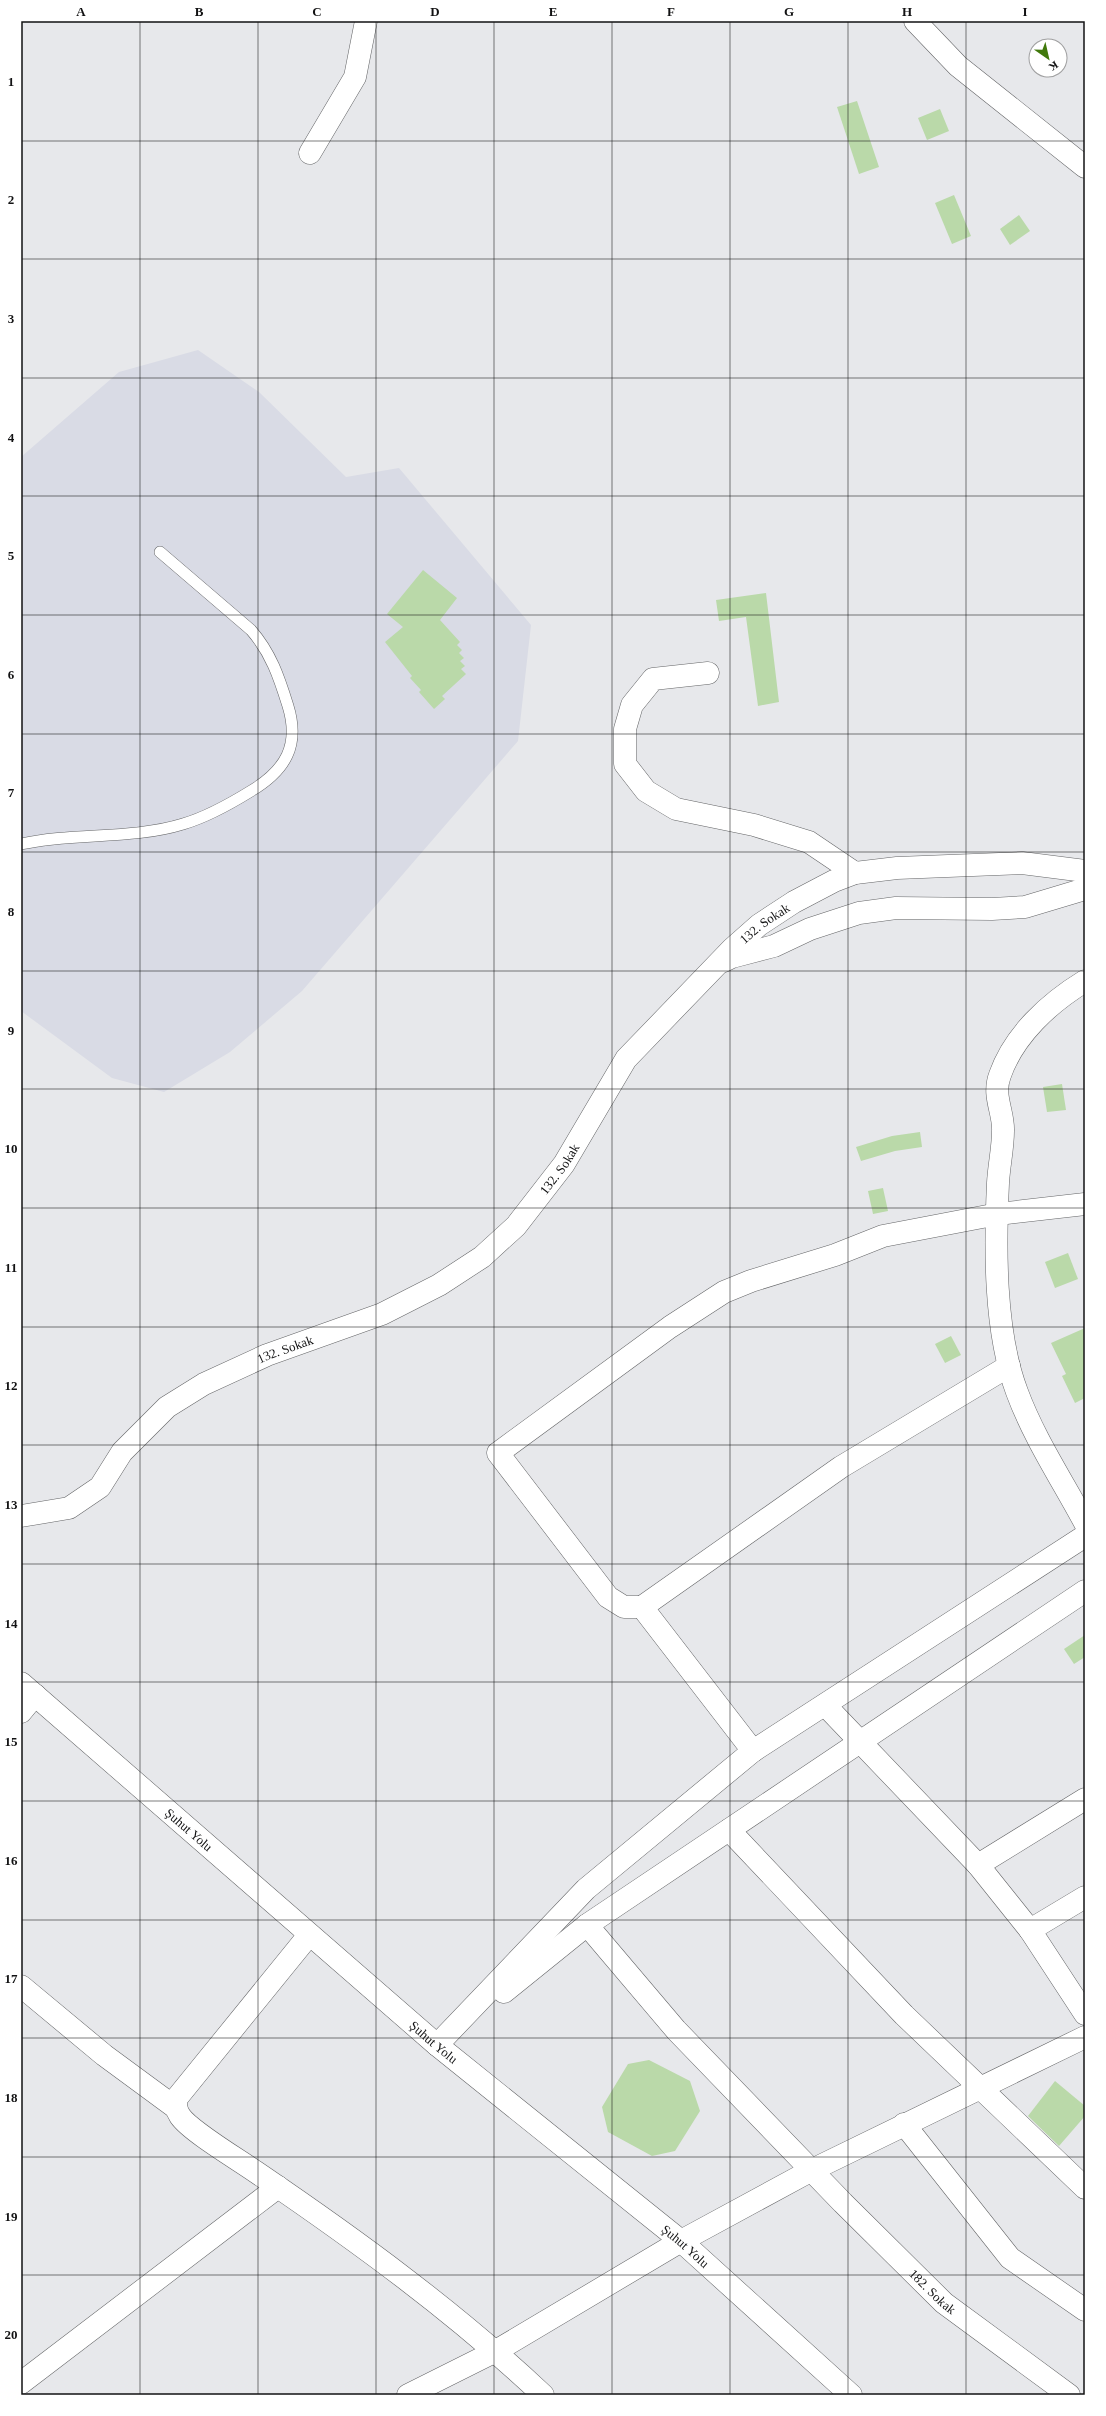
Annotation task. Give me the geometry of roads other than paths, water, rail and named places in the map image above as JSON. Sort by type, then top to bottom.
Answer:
[{"type":"street","points":[[310,152],[355,76],[366,21]]},
{"type":"street","points":[[915,21],[958,66],[1085,167]]},
{"type":"street","points":[[708,673],[653,679],[632,705],[625,728],[626,764],[646,791],[676,809],[754,825],[809,842],[855,873]]},
{"type":"street","name":"132. Sokak","points":[[21,1516],[69,1508],[100,1487],[122,1452],[167,1408],[204,1384],[267,1355],[382,1314],[439,1285],[482,1257],[516,1226],[564,1164],[626,1059],[714,967],[759,925],[794,902],[834,881],[855,873],[897,868],[1022,863],[1085,871]]},
{"type":"street","points":[[714,967],[732,957],[774,946],[810,929],[859,913],[896,908],[992,909],[1025,907],[1085,889]]},
{"type":"street","points":[[1085,981],[1066,992],[1039,1016],[1011,1049],[999,1077],[996,1096],[1004,1129],[998,1182],[998,1289],[1009,1366],[1017,1392],[1047,1458],[1085,1523]]},
{"type":"street","points":[[1009,1366],[841,1467],[642,1607],[624,1606],[608,1597],[498,1453],[670,1327],[724,1292],[751,1281],[835,1255],[883,1236],[998,1214],[1085,1204]]},
{"type":"street","points":[[437,2045],[586,1889],[753,1751],[1085,1536]]},
{"type":"street","points":[[437,2045],[588,1925],[1085,1591]]},
{"type":"street","points":[[642,1607],[753,1751]]},
{"type":"street","name":"Şuhut Yolu","points":[[26,1697],[437,2045],[681,2241],[851,2395]]},
{"type":"street","points":[[825,1705],[978,1865],[1030,1930],[1085,2014]]},
{"type":"street","points":[[978,1865],[1085,1799]]},
{"type":"street","points":[[729,1830],[904,2015],[1085,2188]]},
{"type":"street","points":[[1030,1930],[1085,1897]]},
{"type":"street","name":"182. Sokak","points":[[588,1925],[676,2030],[944,2303],[1069,2395]]},
{"type":"street","points":[[308,1935],[176,2099],[176,2108],[180,2117],[204,2136],[344,2232],[496,2351],[543,2395]]},
{"type":"street","points":[[21,1986],[104,2055],[176,2108]]},
{"type":"street","points":[[408,2395],[496,2351],[681,2241],[812,2170],[980,2086],[1085,2036]]},
{"type":"street","points":[[904,2124],[1010,2258],[1085,2310]]},
{"type":"street","points":[[21,2383],[278,2187]]},
{"type":"street","points":[[1078,2395],[1085,2385]]},
{"type":"lane","points":[[21,844],[139,832],[183,824],[224,807],[257,787],[276,773],[292,746],[293,723],[279,676],[260,640],[252,630],[160,552]]}]
